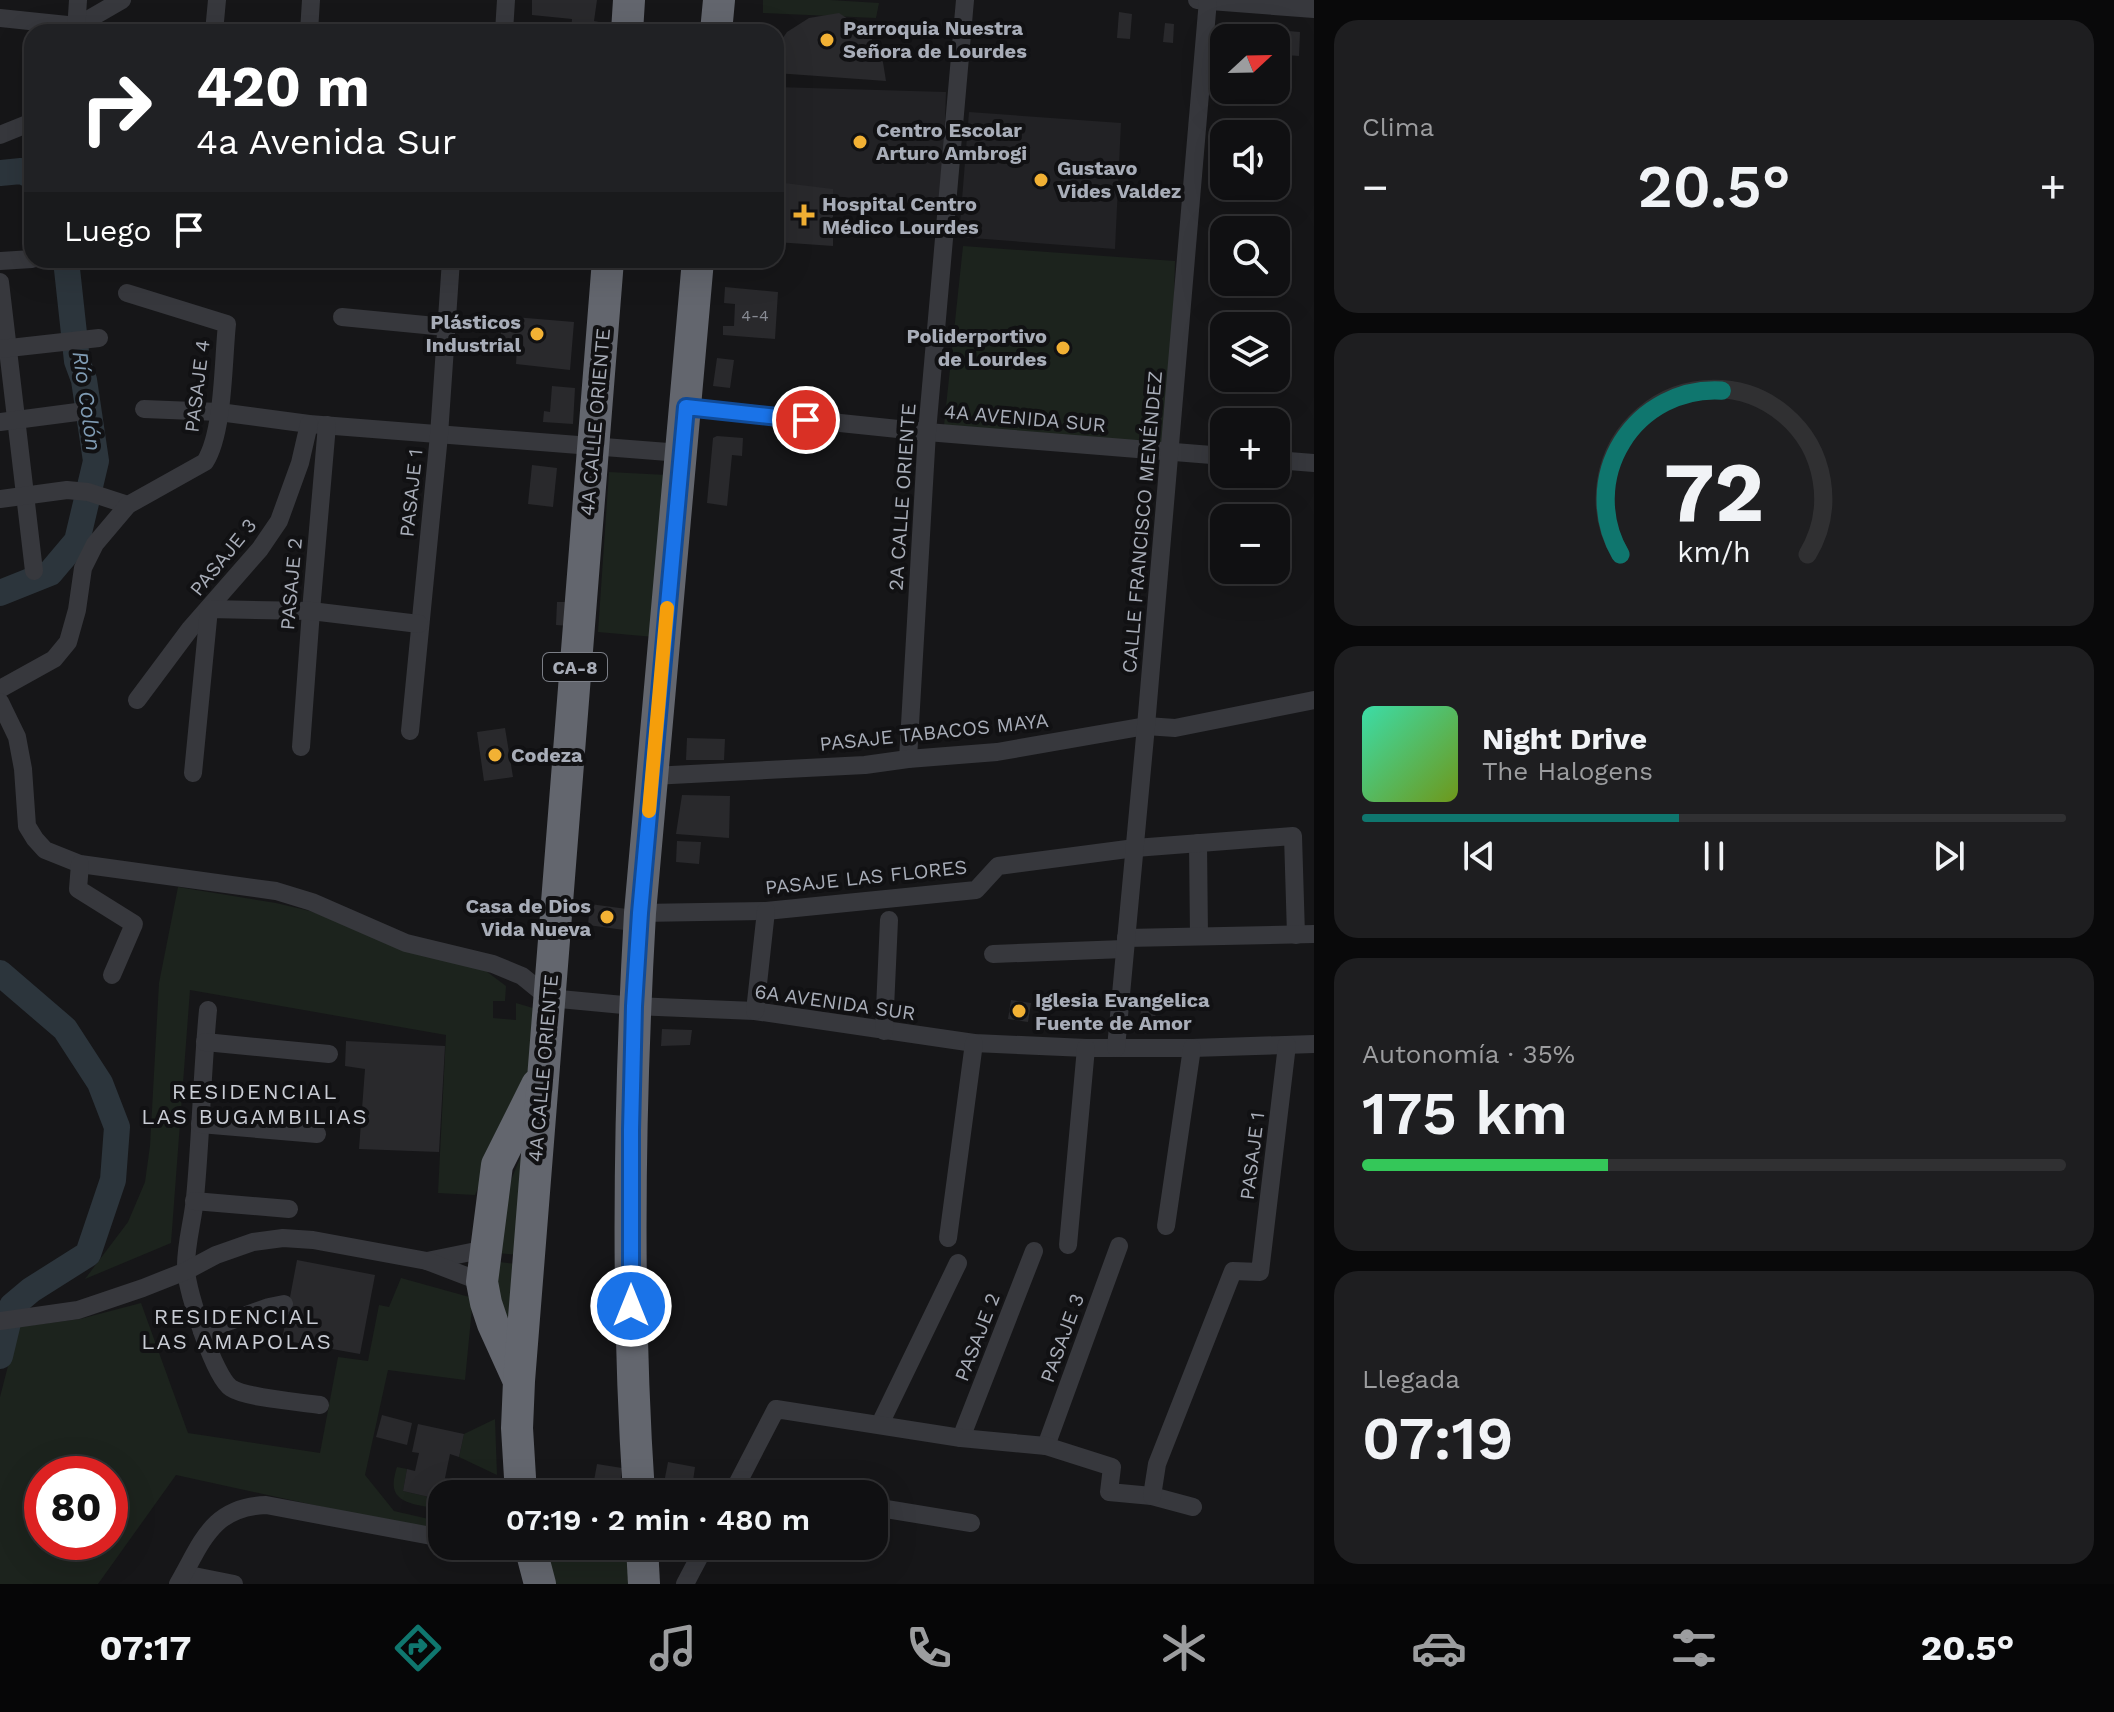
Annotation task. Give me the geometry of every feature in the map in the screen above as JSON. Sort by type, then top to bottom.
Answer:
[{"type":"highway","points":[[628,24],[629,0]]},
{"type":"highway","points":[[717,24],[719,0]]},
{"type":"highway","name":"4A CALLE ORIENTE","points":[[520,1480],[517,1428],[519,1381],[607,268]]},
{"type":"highway","points":[[638,1480],[631,1335],[634,1006],[697,268]]},
{"type":"highway","points":[[519,1381],[493,1324],[482,1282],[497,1165],[542,1075]]},
{"type":"highway","points":[[645,1560],[649,1583]]},
{"type":"street","points":[[77,24],[78,0]]},
{"type":"street","points":[[85,24],[122,0]]},
{"type":"street","points":[[215,24],[217,0]]},
{"type":"street","points":[[310,24],[311,0]]},
{"type":"street","points":[[504,24],[506,0]]},
{"type":"street","name":"2A CALLE ORIENTE","points":[[908,759],[927,432],[965,0]]},
{"type":"street","points":[[1196,0],[1314,9]]},
{"type":"street","name":"CALLE FRANCISCO MENÉNDEZ","points":[[1116,1048],[1208,0]]},
{"type":"street","points":[[0,18],[42,24]]},
{"type":"street","points":[[0,135],[24,125]]},
{"type":"street","points":[[0,261],[24,260]]},
{"type":"street","name":"PASAJE 1","points":[[410,731],[439,435],[450,268]]},
{"type":"street","points":[[0,282],[8,421],[24,496],[34,571]]},
{"type":"street","name":"PASAJE 4","points":[[0,689],[54,659],[68,642],[77,610],[83,568],[95,544],[128,505],[205,462],[211,451],[219,412],[227,324],[127,293]]},
{"type":"street","points":[[342,317],[446,327]]},
{"type":"street","points":[[4,349],[99,338]]},
{"type":"street","name":"4A AVENIDA SUR","points":[[686,407],[927,432],[1210,455]]},
{"type":"street","points":[[144,409],[219,412],[439,435],[681,453]]},
{"type":"street","points":[[8,421],[77,412]]},
{"type":"street","name":"PASAJE 3","points":[[137,700],[190,629],[260,549],[279,521],[318,424]]},
{"type":"street","name":"PASAJE 2","points":[[301,747],[311,611],[318,424]]},
{"type":"street","points":[[1290,461],[1314,463]]},
{"type":"street","points":[[0,499],[67,490],[88,492],[128,505]]},
{"type":"street","points":[[193,773],[209,609],[311,611],[419,624]]},
{"type":"street","name":"PASAJE TABACOS MAYA","points":[[652,776],[865,765],[997,752],[1146,726],[1175,728],[1314,700]]},
{"type":"street","points":[[2,709],[17,737],[27,826],[45,850],[80,864],[276,891],[312,902],[406,943],[493,964],[522,976],[549,998]]},
{"type":"street","name":"PASAJE LAS FLORES","points":[[640,913],[766,911],[976,890],[998,866],[1135,848],[1293,836],[1305,935]]},
{"type":"street","points":[[1198,843],[1199,936]]},
{"type":"street","points":[[80,864],[78,889],[134,924],[112,975]]},
{"type":"street","points":[[755,1011],[766,911]]},
{"type":"street","points":[[884,1031],[889,920]]},
{"type":"street","points":[[993,954],[1199,936],[1305,935]]},
{"type":"street","name":"6A AVENIDA SUR","points":[[549,998],[634,1006],[755,1011],[974,1043],[1086,1048],[1314,1044]]},
{"type":"street","points":[[208,1010],[186,1271],[202,1331],[217,1370],[232,1389],[320,1405]]},
{"type":"street","points":[[205,1042],[329,1054]]},
{"type":"street","points":[[948,1238],[974,1043]]},
{"type":"street","name":"PASAJE 1","points":[[1152,1496],[1157,1464],[1233,1271],[1260,1272],[1287,1045]]},
{"type":"street","points":[[1068,1245],[1086,1048]]},
{"type":"street","points":[[1166,1226],[1192,1048]]},
{"type":"street","points":[[200,1124],[317,1134]]},
{"type":"street","points":[[194,1201],[289,1209]]},
{"type":"street","points":[[0,1321],[46,1316],[89,1306],[186,1271],[216,1255],[253,1242],[283,1238],[313,1240],[427,1261],[482,1282]]},
{"type":"street","name":"PASAJE 3","points":[[1046,1446],[1119,1246]]},
{"type":"street","points":[[427,1261],[486,1249]]},
{"type":"street","name":"PASAJE 2","points":[[961,1438],[1034,1251]]},
{"type":"street","points":[[880,1424],[958,1263]]},
{"type":"street","points":[[202,1331],[284,1304]]},
{"type":"street","points":[[739,1480],[776,1409],[961,1438],[1046,1446],[1112,1467],[1109,1492],[1152,1496],[1193,1507]]},
{"type":"street","points":[[234,1584],[181,1579],[211,1528],[228,1514],[247,1506],[266,1505],[428,1535]]},
{"type":"street","points":[[888,1509],[971,1523]]},
{"type":"street","points":[[685,1584],[698,1560]]},
{"type":"shaded area","points":[[763,0],[879,3],[876,18],[763,13]]},
{"type":"shaded area","name":"Centro Escolar Arturo Ambrogi","points":[[784,87],[946,92],[942,206],[784,192]]},
{"type":"shaded area","name":"Gustavo Vides Valdez","points":[[969,112],[1121,123],[1115,249],[959,237]]},
{"type":"shaded area","name":"Poliderportivo de Lourdes","points":[[963,246],[1175,261],[1170,447],[943,435]]},
{"type":"shaded area","points":[[609,472],[667,475],[654,637],[598,632]]},
{"type":"shaded area","points":[[178,887],[310,911],[486,971],[506,986],[505,1001],[493,1001],[493,1018],[516,1020],[516,1003],[533,1008],[529,1068],[475,1195],[438,1193],[446,1035],[190,990],[171,1243],[85,1279],[128,1222],[145,1182],[150,1146],[159,983]]},
{"type":"shaded area","points":[[528,1139],[526,1256],[498,1253],[502,1202]]},
{"type":"shaded area","points":[[499,1262],[525,1265],[522,1361],[497,1299]]},
{"type":"shaded area","points":[[401,1278],[473,1298],[465,1380],[388,1370],[365,1475],[394,1511],[428,1519],[428,1530],[176,1475],[128,1542],[128,1456],[24,1456],[24,1560],[115,1560],[98,1584],[0,1584],[0,1397],[18,1327],[80,1319],[141,1303],[188,1433],[320,1453],[338,1357],[368,1361],[379,1305],[389,1307]]},
{"type":"shaded area","points":[[495,1419],[497,1475],[459,1457],[464,1434]]},
{"type":"shaded area","points":[[397,1467],[407,1469],[403,1491],[428,1497],[428,1506],[401,1498],[396,1494],[394,1480]]},
{"type":"shaded area","points":[[549,1560],[639,1560],[641,1584],[555,1584]]},
{"type":"building","points":[[532,0],[597,0],[594,21],[599,24],[572,24],[572,19],[532,15]]},
{"type":"building","points":[[1119,12],[1132,14],[1130,39],[1117,38]]},
{"type":"building","name":"Parroquia Nuestra Señora de Lourdes","points":[[839,13],[863,29],[881,50],[886,81],[784,74],[784,36],[809,18]]},
{"type":"building","points":[[1165,23],[1174,24],[1173,43],[1163,42]]},
{"type":"building","points":[[1290,31],[1300,32],[1299,56],[1290,55]]},
{"type":"building","name":"Hospital Centro Médico Lourdes","points":[[784,183],[833,189],[833,246],[784,243]]},
{"type":"building","points":[[725,287],[778,292],[775,339],[723,335],[723,326],[734,326],[735,304],[724,303]]},
{"type":"building","name":"Plásticos Industrial","points":[[502,316],[574,322],[570,370],[516,364],[517,348],[500,347]]},
{"type":"building","points":[[717,358],[734,360],[730,388],[713,386]]},
{"type":"building","points":[[552,386],[575,388],[573,424],[543,422],[544,411],[550,412]]},
{"type":"building","points":[[713,438],[743,438],[742,456],[732,455],[727,506],[707,503]]},
{"type":"building","points":[[532,465],[557,468],[553,507],[528,504]]},
{"type":"building","points":[[557,602],[572,602],[570,626],[556,625]]},
{"type":"building","name":"Codeza","points":[[505,728],[513,777],[484,781],[477,732]]},
{"type":"building","points":[[687,738],[725,739],[724,760],[686,760]]},
{"type":"building","points":[[682,795],[730,796],[729,838],[676,834]]},
{"type":"building","points":[[677,841],[701,842],[699,864],[676,862]]},
{"type":"building","name":"Casa de Dios Vida Nueva","points":[[590,904],[627,909],[624,930],[588,925]]},
{"type":"building","name":"Iglesia Evangelica Fuente de Amor","points":[[1011,1000],[1031,1003],[1028,1022],[1008,1019]]},
{"type":"building","points":[[1141,1005],[1156,1006],[1155,1025],[1140,1024]]},
{"type":"building","points":[[662,1029],[692,1030],[690,1045],[661,1046]]},
{"type":"building","points":[[346,1041],[445,1046],[439,1152],[359,1149],[365,1069],[345,1066]]},
{"type":"building","points":[[297,1260],[375,1275],[360,1354],[282,1340]]},
{"type":"building","points":[[382,1415],[412,1423],[407,1445],[376,1437]]},
{"type":"building","points":[[418,1424],[464,1434],[459,1457],[450,1454],[445,1478],[449,1480],[428,1480],[428,1497],[403,1491],[407,1469],[415,1471],[419,1453],[412,1452]]},
{"type":"building","points":[[668,1462],[695,1467],[693,1480],[665,1480]]},
{"type":"building","points":[[597,1464],[622,1468],[621,1480],[594,1480]]},
{"type":"waterway","name":"Río Colón","points":[[0,173],[24,172]]},
{"type":"waterway","name":"Río Colón","points":[[0,593],[50,573],[77,541],[96,461],[84,380],[77,361],[67,268]]},
{"type":"waterway","name":"Río Colón","points":[[0,973],[65,1029],[100,1083],[117,1127],[113,1180],[88,1254],[31,1290],[12,1306],[0,1356]]},
{"type":"slow traffic","points":[[649,811],[667,608]]},
{"type":"place","name":"Parroquia Nuestra Señora de Lourdes","points":[[827,40]]},
{"type":"place","name":"Centro Escolar Arturo Ambrogi","points":[[860,142]]},
{"type":"place","name":"Gustavo Vides Valdez","points":[[1041,180]]},
{"type":"place","name":"Hospital Centro Médico Lourdes","points":[[804,215]]},
{"type":"place","name":"Plásticos Industrial","points":[[537,334]]},
{"type":"place","name":"Poliderportivo de Lourdes","points":[[1063,348]]},
{"type":"place","name":"Codeza","points":[[495,755]]},
{"type":"place","name":"Casa de Dios Vida Nueva","points":[[607,917]]},
{"type":"place","name":"Iglesia Evangelica Fuente de Amor","points":[[1019,1011]]},
{"type":"district","name":"RESIDENCIAL LAS BUGAMBILIAS","points":[[255,1104]]},
{"type":"district","name":"RESIDENCIAL LAS AMAPOLAS","points":[[237,1328]]},
{"type":"route","points":[[631,1306],[634,1006],[686,407],[806,420]]}]
